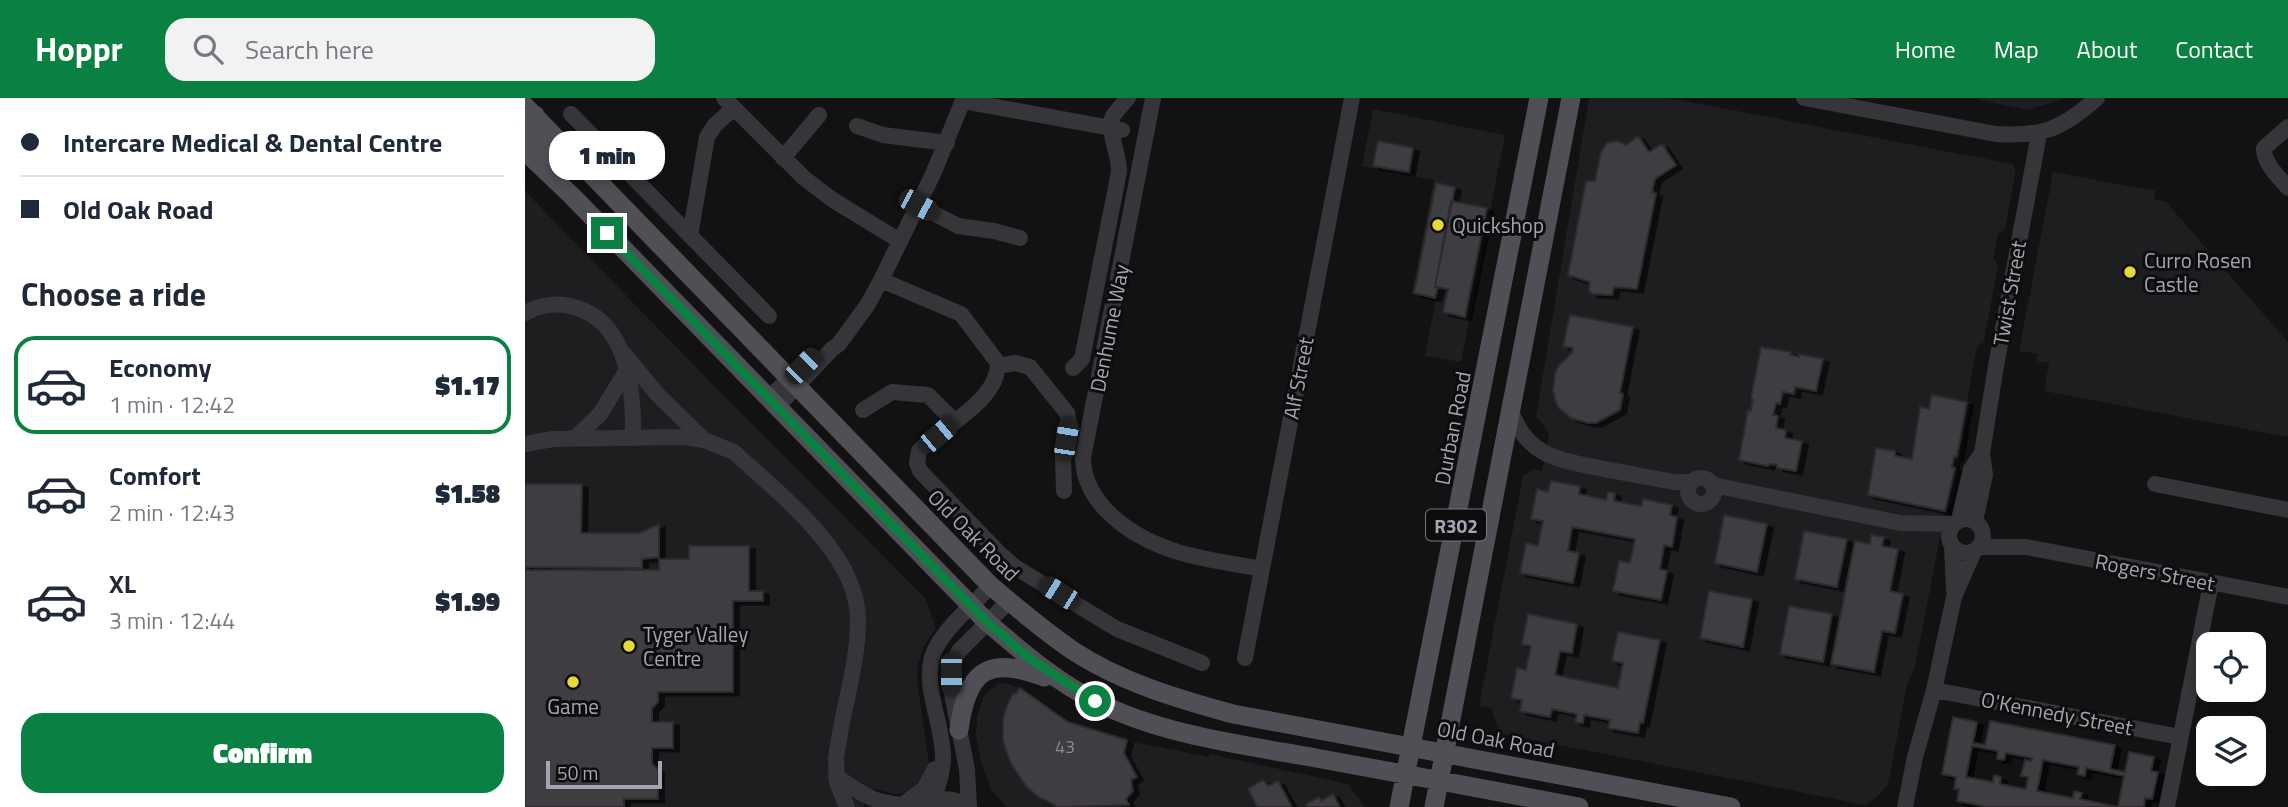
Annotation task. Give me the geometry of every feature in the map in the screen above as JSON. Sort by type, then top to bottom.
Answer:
[{"type":"main road","name":"Durban Road","points":[[1399,807],[1539,98]]},
{"type":"main road","name":"R302","points":[[1434,807],[1571,98]]},
{"type":"main road","name":"Old Oak Road","points":[[530,110],[991,586],[1072,650],[1147,687],[1233,713],[1731,807]]},
{"type":"main road","points":[[530,110],[530,135],[561,170],[572,196]]},
{"type":"main road","points":[[525,151],[987,622],[1029,658],[1077,691]]},
{"type":"main road","points":[[959,730],[961,714],[970,688],[978,677],[993,668],[1015,667],[1112,708],[1170,728],[1213,739],[1579,807]]},
{"type":"street","points":[[1073,368],[1082,359],[1119,172],[1113,117],[1128,98]]},
{"type":"street","name":"Denhume Way","points":[[1153,98],[1083,458],[1085,476],[1093,493],[1108,512],[1129,529],[1151,541],[1173,551],[1262,569]]},
{"type":"street","name":"Alf Street","points":[[1245,658],[1352,98]]},
{"type":"street","points":[[1804,98],[1887,106],[1996,134],[2039,134],[2070,121],[2097,98]]},
{"type":"street","points":[[773,402],[833,336],[852,324],[868,304],[918,205],[964,99],[1116,129]]},
{"type":"street","points":[[690,236],[707,137],[729,103],[804,178],[826,195],[900,241]]},
{"type":"street","points":[[571,114],[769,316]]},
{"type":"street","points":[[783,158],[819,116]]},
{"type":"street","points":[[857,126],[883,135],[947,143]]},
{"type":"street","points":[[2288,127],[2264,152],[2271,167],[2288,188]]},
{"type":"street","name":"Twist Street","points":[[1967,524],[1985,475],[1982,453],[2039,134]]},
{"type":"street","points":[[918,205],[958,226],[994,230],[1020,238]]},
{"type":"street","points":[[881,280],[961,314],[996,359],[998,366],[990,391],[921,448],[918,467],[999,553],[1016,566],[1109,625],[1202,663]]},
{"type":"street","points":[[525,313],[555,304],[584,310],[602,321],[615,338],[627,370],[632,399],[633,438]]},
{"type":"street","points":[[619,348],[657,394],[705,440]]},
{"type":"street","points":[[998,366],[1015,363],[1030,367],[1067,413],[1069,422],[1063,457],[1064,491]]},
{"type":"street","points":[[575,438],[600,414],[627,370]]},
{"type":"street","points":[[863,410],[892,392],[928,395],[954,421]]},
{"type":"street","points":[[1510,408],[1514,420],[1528,440],[1536,448],[1556,459],[1674,482],[1691,482],[1704,478],[1714,490],[1704,504],[1695,503],[1688,491],[1691,482]]},
{"type":"street","points":[[525,444],[575,438],[684,437],[705,440],[734,452],[830,546],[850,580],[857,604],[858,631],[837,748],[836,776],[847,807]]},
{"type":"street","points":[[2155,484],[2288,510]]},
{"type":"street","name":"Rogers Street","points":[[1714,490],[1749,494],[1900,523],[1967,524],[2026,547],[2286,597]]},
{"type":"street","name":"Rogers Street","points":[[1900,523],[1951,543]]},
{"type":"street","points":[[1905,807],[1954,597],[1983,538],[1967,524],[1949,532],[1954,597]]},
{"type":"street","points":[[1951,543],[1965,553],[1976,549]]},
{"type":"street","name":"Rogers Street","points":[[1976,549],[2026,547]]},
{"type":"street","points":[[2167,807],[2211,583]]},
{"type":"street","points":[[927,805],[943,766],[932,693],[932,657],[942,639],[991,586]]},
{"type":"street","points":[[836,776],[872,800],[892,805],[927,805],[948,799],[968,807],[967,769],[951,690],[952,664],[959,651],[1009,601]]},
{"type":"street","name":"O'Kennedy Street","points":[[1934,690],[2181,737]]},
{"type":"street","points":[[902,804],[924,789],[934,774],[938,758],[939,726]]},
{"type":"shaded area","points":[[1589,98],[1669,98],[2012,164],[2016,170],[2005,229],[1998,234],[1993,258],[1998,265],[1984,342],[1977,347],[1967,401],[1971,402],[1951,506],[1945,511],[1915,667],[1907,685],[1888,784],[1866,805],[1497,733],[1491,708],[1479,706],[1523,476],[1534,469],[1542,471],[1549,433],[1536,416]]},
{"type":"shaded area","points":[[1973,98],[2066,98],[2027,110]]},
{"type":"shaded area","points":[[1373,109],[1505,135],[1461,362],[1425,356],[1436,299],[1412,294],[1434,180],[1362,166]]},
{"type":"shaded area","name":"Curro Rosen Castle","points":[[2053,172],[2155,191],[2154,199],[2166,202],[2288,342],[2288,437],[2044,391],[2049,363],[2037,361],[2038,354],[2019,351]]},
{"type":"shaded area","points":[[525,191],[925,598],[936,628],[923,648],[917,680],[929,764],[924,777],[914,787],[904,793],[895,794],[874,789],[863,807],[525,807]]},
{"type":"shaded area","points":[[1006,683],[1020,688],[1068,723],[1133,742],[1209,757],[1210,754],[1348,784],[1365,807],[1007,807],[991,790],[976,736],[977,718],[983,697],[997,684]]},
{"type":"building","points":[[1638,136],[1649,152],[1662,144],[1676,165],[1655,179],[1652,192],[1656,193],[1637,289],[1614,287],[1612,295],[1593,294],[1589,291],[1590,282],[1568,275],[1586,181],[1595,181],[1601,152],[1607,143],[1617,141],[1626,145]]},
{"type":"building","points":[[1378,141],[1413,148],[1409,172],[1373,166]]},
{"type":"building","points":[[1436,183],[1455,187],[1435,298],[1414,293]]},
{"type":"building","points":[[1451,201],[1487,208],[1465,317],[1443,312],[1448,289],[1435,287]]},
{"type":"building","points":[[1570,315],[1633,327],[1620,393],[1623,394],[1620,410],[1596,423],[1571,418],[1558,407],[1553,391],[1559,365],[1572,353],[1573,348],[1563,346]]},
{"type":"building","points":[[1761,347],[1791,352],[1790,355],[1799,357],[1799,354],[1823,359],[1816,391],[1795,387],[1794,394],[1783,392],[1773,415],[1778,416],[1776,428],[1786,430],[1785,438],[1802,441],[1796,471],[1777,468],[1777,465],[1768,466],[1739,460],[1748,410],[1751,411]]},
{"type":"building","points":[[1932,395],[1967,402],[1945,511],[1868,495],[1876,448],[1895,451],[1895,456],[1912,459],[1920,407],[1929,409]]},
{"type":"building","points":[[1551,481],[1580,486],[1579,494],[1606,500],[1608,492],[1615,493],[1614,501],[1641,506],[1643,499],[1672,505],[1670,515],[1677,517],[1672,547],[1664,545],[1660,569],[1667,571],[1661,600],[1613,591],[1619,561],[1630,563],[1635,539],[1572,527],[1568,551],[1579,553],[1573,583],[1520,573],[1526,543],[1538,546],[1543,521],[1531,519],[1537,489],[1548,492]]},
{"type":"building","points":[[525,484],[582,484],[581,533],[640,533],[659,524],[659,557],[642,559],[642,568],[525,567]]},
{"type":"building","points":[[1724,515],[1767,524],[1757,572],[1715,563]]},
{"type":"building","points":[[1804,531],[1847,539],[1837,587],[1795,579]]},
{"type":"building","points":[[1871,535],[1884,537],[1882,546],[1898,549],[1890,591],[1903,594],[1895,633],[1882,631],[1874,672],[1831,664],[1855,541],[1870,544]]},
{"type":"building","name":"Tyger Valley Centre","points":[[689,546],[749,546],[749,591],[763,591],[763,601],[733,601],[733,692],[658,692],[658,702],[652,708],[652,722],[673,722],[673,748],[652,748],[652,763],[658,770],[658,799],[624,799],[624,807],[525,807],[525,570],[659,570],[659,559],[689,559]]},
{"type":"building","points":[[1709,591],[1752,599],[1743,647],[1700,638]]},
{"type":"building","points":[[1789,606],[1832,614],[1823,662],[1780,654]]},
{"type":"building","points":[[1528,614],[1577,624],[1572,653],[1560,651],[1555,675],[1618,688],[1623,663],[1612,661],[1618,632],[1660,640],[1643,723],[1640,722],[1638,733],[1608,728],[1610,720],[1584,715],[1583,723],[1575,722],[1577,714],[1552,709],[1550,717],[1520,711],[1522,700],[1511,698],[1517,668],[1526,670],[1531,646],[1522,644]]},
{"type":"building","points":[[1020,688],[1068,722],[1127,740],[1124,753],[1137,777],[1131,780],[1133,791],[1126,799],[1129,805],[1058,807],[1037,796],[1027,787],[1011,764],[1003,741],[1003,719],[1007,706],[1013,693],[1016,694]]},
{"type":"building","points":[[1953,717],[1977,722],[1973,743],[1985,745],[1990,721],[2115,745],[2110,769],[2125,772],[2129,752],[2154,757],[2151,771],[2158,772],[2152,799],[2145,798],[2144,807],[2118,807],[1988,807],[1957,801],[1959,789],[1954,789],[1956,777],[1942,774]],"holes":[[[1972,746],[1998,751],[1997,759],[2004,760],[2006,753],[2032,758],[2031,761],[2025,760],[2021,776],[2028,777],[2026,789],[2000,784],[2001,777],[1994,775],[1993,782],[1966,777]],[[2043,760],[2079,767],[2077,774],[2085,776],[2086,768],[2124,776],[2118,807],[2080,799],[2082,793],[2074,791],[2073,798],[2037,791]]]},
{"type":"building","points":[[1263,780],[1268,786],[1278,781],[1292,807],[1257,807],[1248,789]]},
{"type":"building","points":[[1333,794],[1340,807],[1307,807],[1306,804],[1319,797],[1321,801]]},
{"type":"place","name":"Quickshop","points":[[1438,225]]},
{"type":"place","name":"Curro Rosen Castle","points":[[2130,272]]},
{"type":"place","name":"Tyger Valley Centre","points":[[629,646]]},
{"type":"place","name":"Game","points":[[573,682]]},
{"type":"route","points":[[607,233],[987,622],[1029,658],[1095,701]]}]
